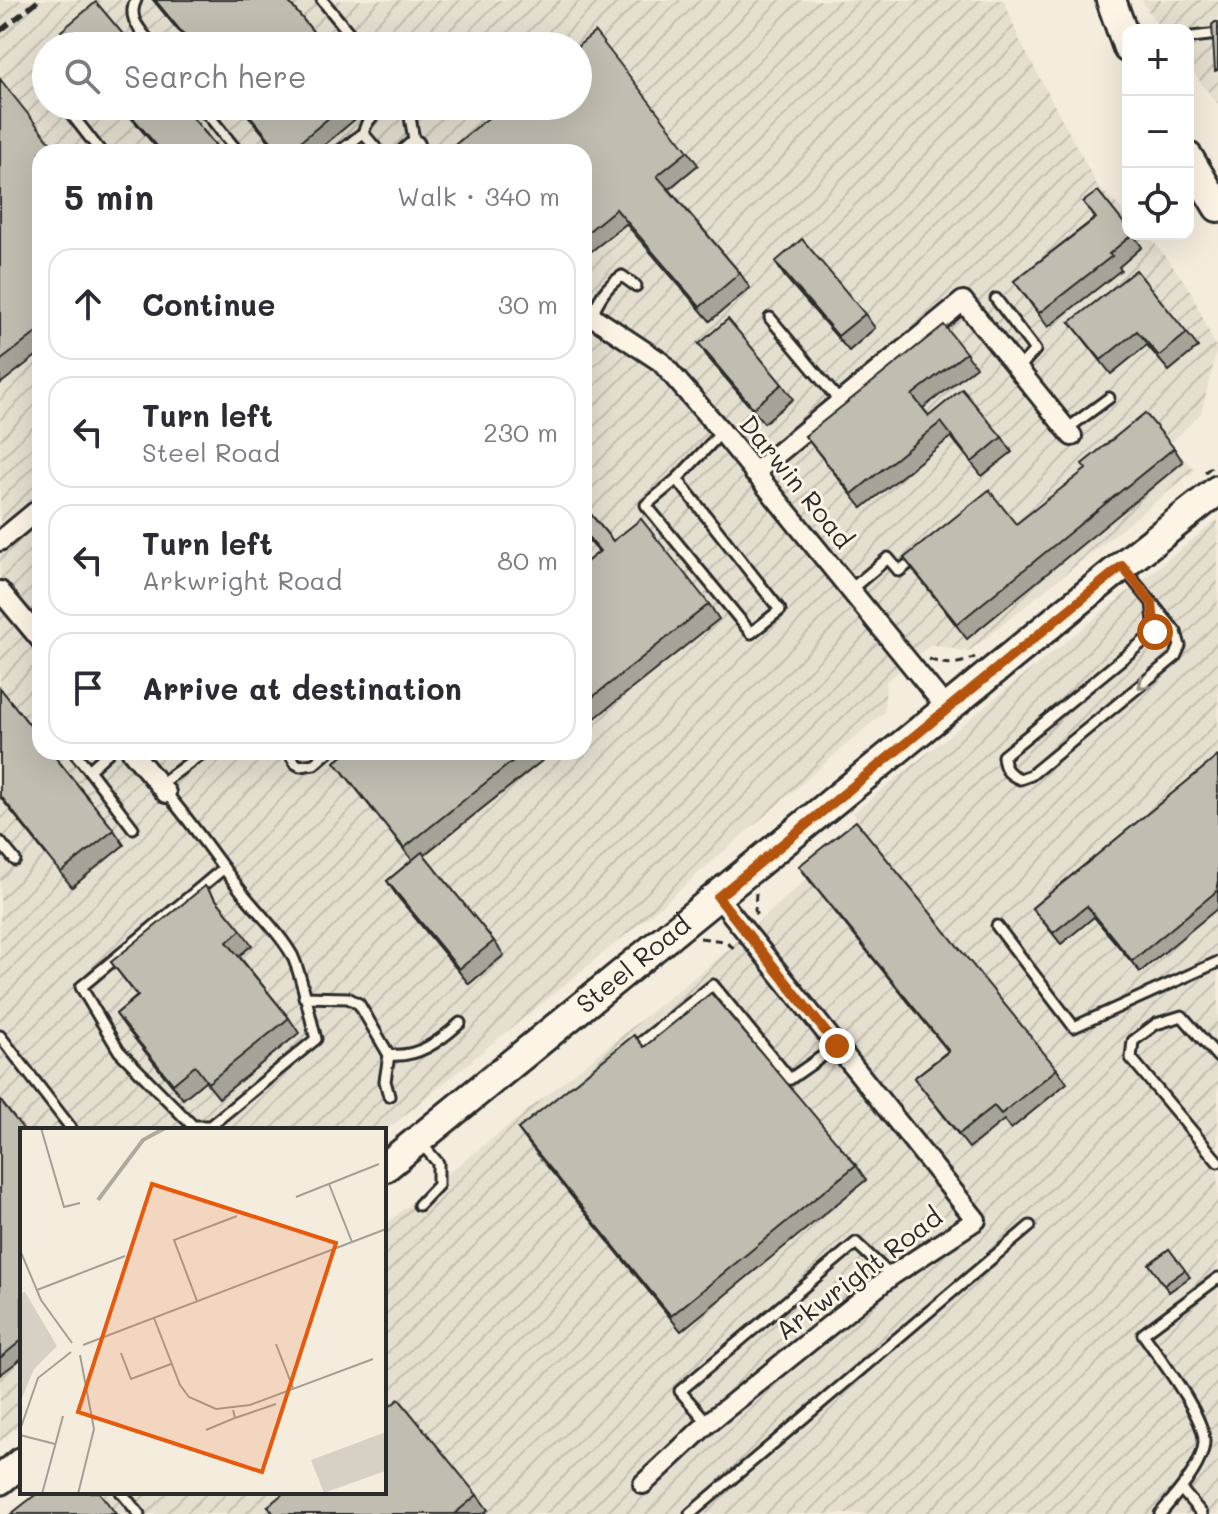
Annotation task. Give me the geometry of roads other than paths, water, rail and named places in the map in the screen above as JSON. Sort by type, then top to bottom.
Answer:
[{"type":"main road","points":[[1111,0],[1122,31]]},
{"type":"main road","points":[[1194,167],[1218,207]]},
{"type":"main road","name":"Steel Road","points":[[386,1166],[1122,566],[1207,485]]},
{"type":"main road","points":[[0,1480],[20,1464]]},
{"type":"street","points":[[754,473],[963,301],[1070,433]]},
{"type":"street","name":"Darwin Road","points":[[592,316],[661,362],[722,432],[947,709]]},
{"type":"street","points":[[0,541],[32,515]]},
{"type":"street","points":[[0,591],[32,629]]},
{"type":"street","points":[[138,760],[162,789]]},
{"type":"street","name":"Arkwright Road","points":[[643,1484],[708,1423],[891,1276],[976,1220],[718,897]]},
{"type":"lane","points":[[136,0],[131,9],[133,21],[142,32]]},
{"type":"lane","points":[[322,0],[348,32]]},
{"type":"lane","points":[[1194,37],[1218,34]]},
{"type":"lane","points":[[76,120],[95,144]]},
{"type":"lane","points":[[212,120],[232,144]]},
{"type":"lane","points":[[349,144],[363,133],[369,120]]},
{"type":"lane","points":[[409,120],[411,144]]},
{"type":"lane","points":[[363,133],[372,144]]},
{"type":"lane","points":[[592,308],[611,283],[622,276],[636,286]]},
{"type":"lane","points":[[996,299],[1035,350],[1018,369]]},
{"type":"lane","points":[[770,318],[841,403]]},
{"type":"lane","points":[[1070,433],[1109,398]]},
{"type":"lane","points":[[677,479],[780,610],[751,633],[646,505],[677,479],[722,432]]},
{"type":"lane","points":[[850,590],[888,558],[899,571],[922,553]]},
{"type":"lane","points":[[1122,566],[1176,632],[1180,646],[1175,657],[1031,775],[1020,779],[1011,776],[1004,768],[1003,756],[1155,632],[1152,603]]},
{"type":"lane","points":[[81,760],[133,828]]},
{"type":"lane","points":[[89,770],[100,760]]},
{"type":"lane","points":[[195,760],[162,789],[224,868],[293,957],[316,1039],[210,1126],[193,1126],[119,1051],[81,987],[224,868]]},
{"type":"lane","points":[[293,760],[300,766],[319,760]]},
{"type":"lane","points":[[0,842],[15,860]]},
{"type":"lane","points":[[997,926],[1074,1027],[1218,962]]},
{"type":"lane","points":[[626,1055],[713,985],[790,1079],[837,1046]]},
{"type":"lane","points":[[304,997],[348,998],[359,1004],[389,1055],[385,1081],[389,1096]]},
{"type":"lane","points":[[1218,1057],[1182,1016],[1156,1024],[1133,1041],[1131,1058],[1218,1162]]},
{"type":"lane","points":[[389,1055],[422,1051],[440,1041],[460,1023]]},
{"type":"lane","points":[[0,1036],[71,1128]]},
{"type":"lane","points":[[419,1140],[438,1163],[438,1185],[419,1205]]},
{"type":"lane","points":[[690,1514],[1030,1226]]},
{"type":"lane","points":[[708,1423],[680,1391],[856,1243],[891,1276]]},
{"type":"lane","points":[[1160,1514],[1181,1489],[1201,1455],[1204,1439],[1184,1392],[1143,1334],[1218,1278]]},
{"type":"lane","points":[[1181,1489],[1202,1514]]},
{"type":"lane","points":[[123,1494],[139,1514]]},
{"type":"railway","points":[[0,31],[39,0]]}]
